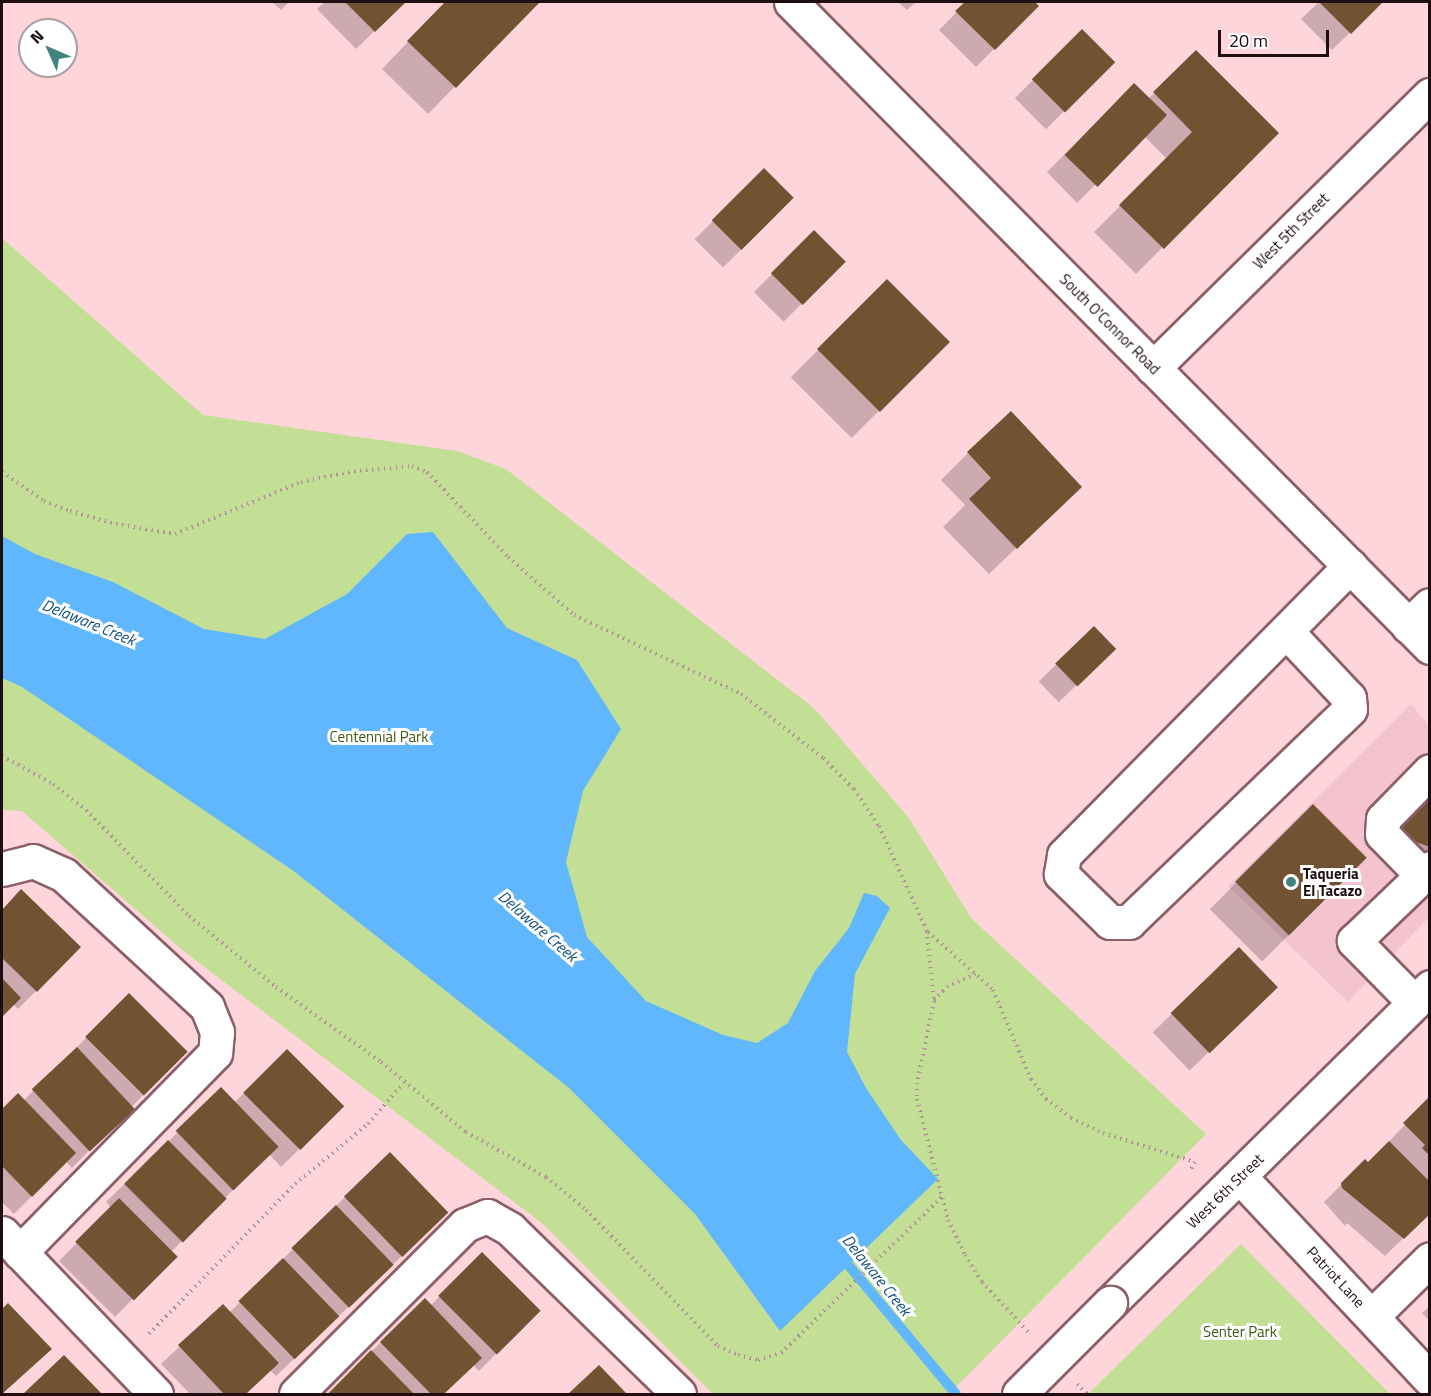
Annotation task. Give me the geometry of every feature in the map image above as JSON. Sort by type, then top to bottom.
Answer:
[{"type":"street","name":"South O'Connor Road","points":[[791,2],[1350,567],[1422,626]]},
{"type":"street","name":"West 5th Street","points":[[1153,368],[1430,95]]},
{"type":"street","points":[[1286,631],[1349,698],[1350,710],[1129,922],[1110,922],[1061,874],[1064,855],[1286,631],[1350,567]]},
{"type":"street","points":[[1422,995],[1354,941],[1426,871],[1382,834],[1383,819],[1430,771]]},
{"type":"street","points":[[2,869],[33,861],[64,875],[207,1007],[217,1032],[215,1053],[11,1242],[156,1395]]},
{"type":"street","name":"West 6th Street","points":[[1019,1395],[1422,995]]},
{"type":"street","name":"Patriot Lane","points":[[1240,1177],[1430,1379]]},
{"type":"street","points":[[296,1395],[465,1225],[487,1216],[510,1229],[679,1395]]},
{"type":"street","points":[[1372,1316],[1430,1259]]},
{"type":"path","points":[[2,472],[44,501],[70,511],[116,524],[175,534],[301,482],[392,467],[412,466],[427,472],[508,557],[574,615],[606,634],[741,694],[823,758],[854,789],[879,825],[927,931],[934,1001],[917,1083],[917,1099],[948,1220],[965,1255],[982,1282],[1030,1334]]},
{"type":"path","points":[[2,756],[53,784],[86,810],[189,916],[276,987],[404,1082],[466,1132],[546,1178],[586,1210],[718,1346],[758,1360],[781,1353],[943,1196]]},
{"type":"path","points":[[927,931],[977,973],[993,990],[1031,1079],[1046,1100],[1071,1118],[1103,1133],[1194,1162]]},
{"type":"path","points":[[934,1001],[946,987],[977,973]]},
{"type":"path","points":[[146,1338],[295,1184],[368,1124],[404,1082]]},
{"type":"path","points":[[1071,1377],[1087,1395]]},
{"type":"shaded area","points":[[1411,704],[1429,726],[1429,917],[1348,1002],[1228,886]]},
{"type":"green space","name":"Centennial Park","points":[[2,238],[203,415],[457,451],[506,469],[815,709],[909,818],[972,919],[1206,1134],[949,1394],[713,1394],[543,1224],[186,953],[22,811],[2,810]]},
{"type":"green space","name":"Senter Park","points":[[1241,1244],[1390,1394],[1088,1394]]},
{"type":"water","points":[[433,532],[507,628],[577,660],[621,729],[583,791],[566,862],[587,937],[646,1001],[723,1035],[757,1043],[788,1023],[815,971],[849,928],[864,893],[877,896],[890,908],[855,974],[847,1052],[866,1088],[901,1140],[938,1179],[780,1331],[695,1214],[569,1088],[295,872],[22,687],[2,678],[2,536],[35,554],[113,582],[204,629],[265,639],[347,594],[407,534]]},
{"type":"building","points":[[345,2],[406,2],[375,32]]},
{"type":"building","points":[[445,2],[540,2],[456,88],[407,41]]},
{"type":"building","points":[[965,2],[1035,2],[1039,6],[995,50],[955,11]]},
{"type":"building","points":[[1319,2],[1383,2],[1351,34]]},
{"type":"building","points":[[1082,29],[1115,62],[1065,112],[1032,79]]},
{"type":"building","points":[[1196,50],[1279,133],[1164,249],[1119,205],[1192,132],[1153,92]]},
{"type":"building","points":[[1134,83],[1167,115],[1098,187],[1065,155]]},
{"type":"building","points":[[764,168],[794,198],[741,250],[712,220]]},
{"type":"building","points":[[814,230],[846,262],[803,305],[771,273]]},
{"type":"building","points":[[887,279],[950,342],[880,412],[817,349]]},
{"type":"building","points":[[1011,411],[1082,487],[1017,549],[969,499],[991,478],[967,452]]},
{"type":"building","points":[[1094,626],[1116,649],[1077,687],[1055,664]]},
{"type":"building","points":[[1419,784],[1430,789],[1430,847],[1399,836]]},
{"type":"building","points":[[1313,804],[1367,858],[1289,936],[1235,882]]},
{"type":"building","points":[[21,889],[81,947],[37,992],[2,958],[2,910]]},
{"type":"building","points":[[1239,947],[1278,987],[1210,1053],[1171,1013]]},
{"type":"building","points":[[2,978],[21,998],[2,1017]]},
{"type":"building","points":[[129,993],[188,1052],[144,1096],[85,1037]]},
{"type":"building","points":[[77,1047],[135,1109],[90,1151],[32,1089]]},
{"type":"building","points":[[287,1049],[344,1106],[300,1150],[243,1093]]},
{"type":"building","points":[[221,1087],[279,1147],[233,1190],[176,1131]]},
{"type":"building","points":[[18,1093],[76,1153],[32,1197],[2,1166],[2,1109]]},
{"type":"building","points":[[1430,1096],[1430,1156],[1422,1148],[1425,1145],[1403,1123]]},
{"type":"building","points":[[168,1140],[227,1199],[183,1243],[124,1184]]},
{"type":"building","points":[[1389,1141],[1430,1182],[1430,1214],[1404,1239],[1342,1188],[1341,1183],[1365,1159],[1368,1162]]},
{"type":"building","points":[[390,1152],[448,1212],[402,1257],[344,1196]]},
{"type":"building","points":[[119,1198],[178,1257],[134,1301],[75,1242]]},
{"type":"building","points":[[336,1205],[394,1265],[349,1308],[291,1248]]},
{"type":"building","points":[[482,1252],[541,1311],[497,1355],[438,1296]]},
{"type":"building","points":[[283,1258],[339,1316],[295,1359],[238,1301]]},
{"type":"building","points":[[425,1298],[482,1358],[444,1394],[431,1394],[380,1342]]},
{"type":"building","points":[[8,1303],[52,1349],[2,1394],[2,1309]]},
{"type":"building","points":[[223,1304],[279,1363],[246,1394],[224,1394],[178,1345]]},
{"type":"building","points":[[371,1350],[414,1394],[328,1394]]},
{"type":"building","points":[[64,1355],[102,1394],[23,1394]]},
{"type":"building","points":[[599,1365],[627,1394],[568,1394]]},
{"type":"waterway","name":"Delaware Creek","points":[[840,1255],[956,1394]]},
{"type":"place","name":"Taqueria El Tacazo","points":[[1291,882]]}]
